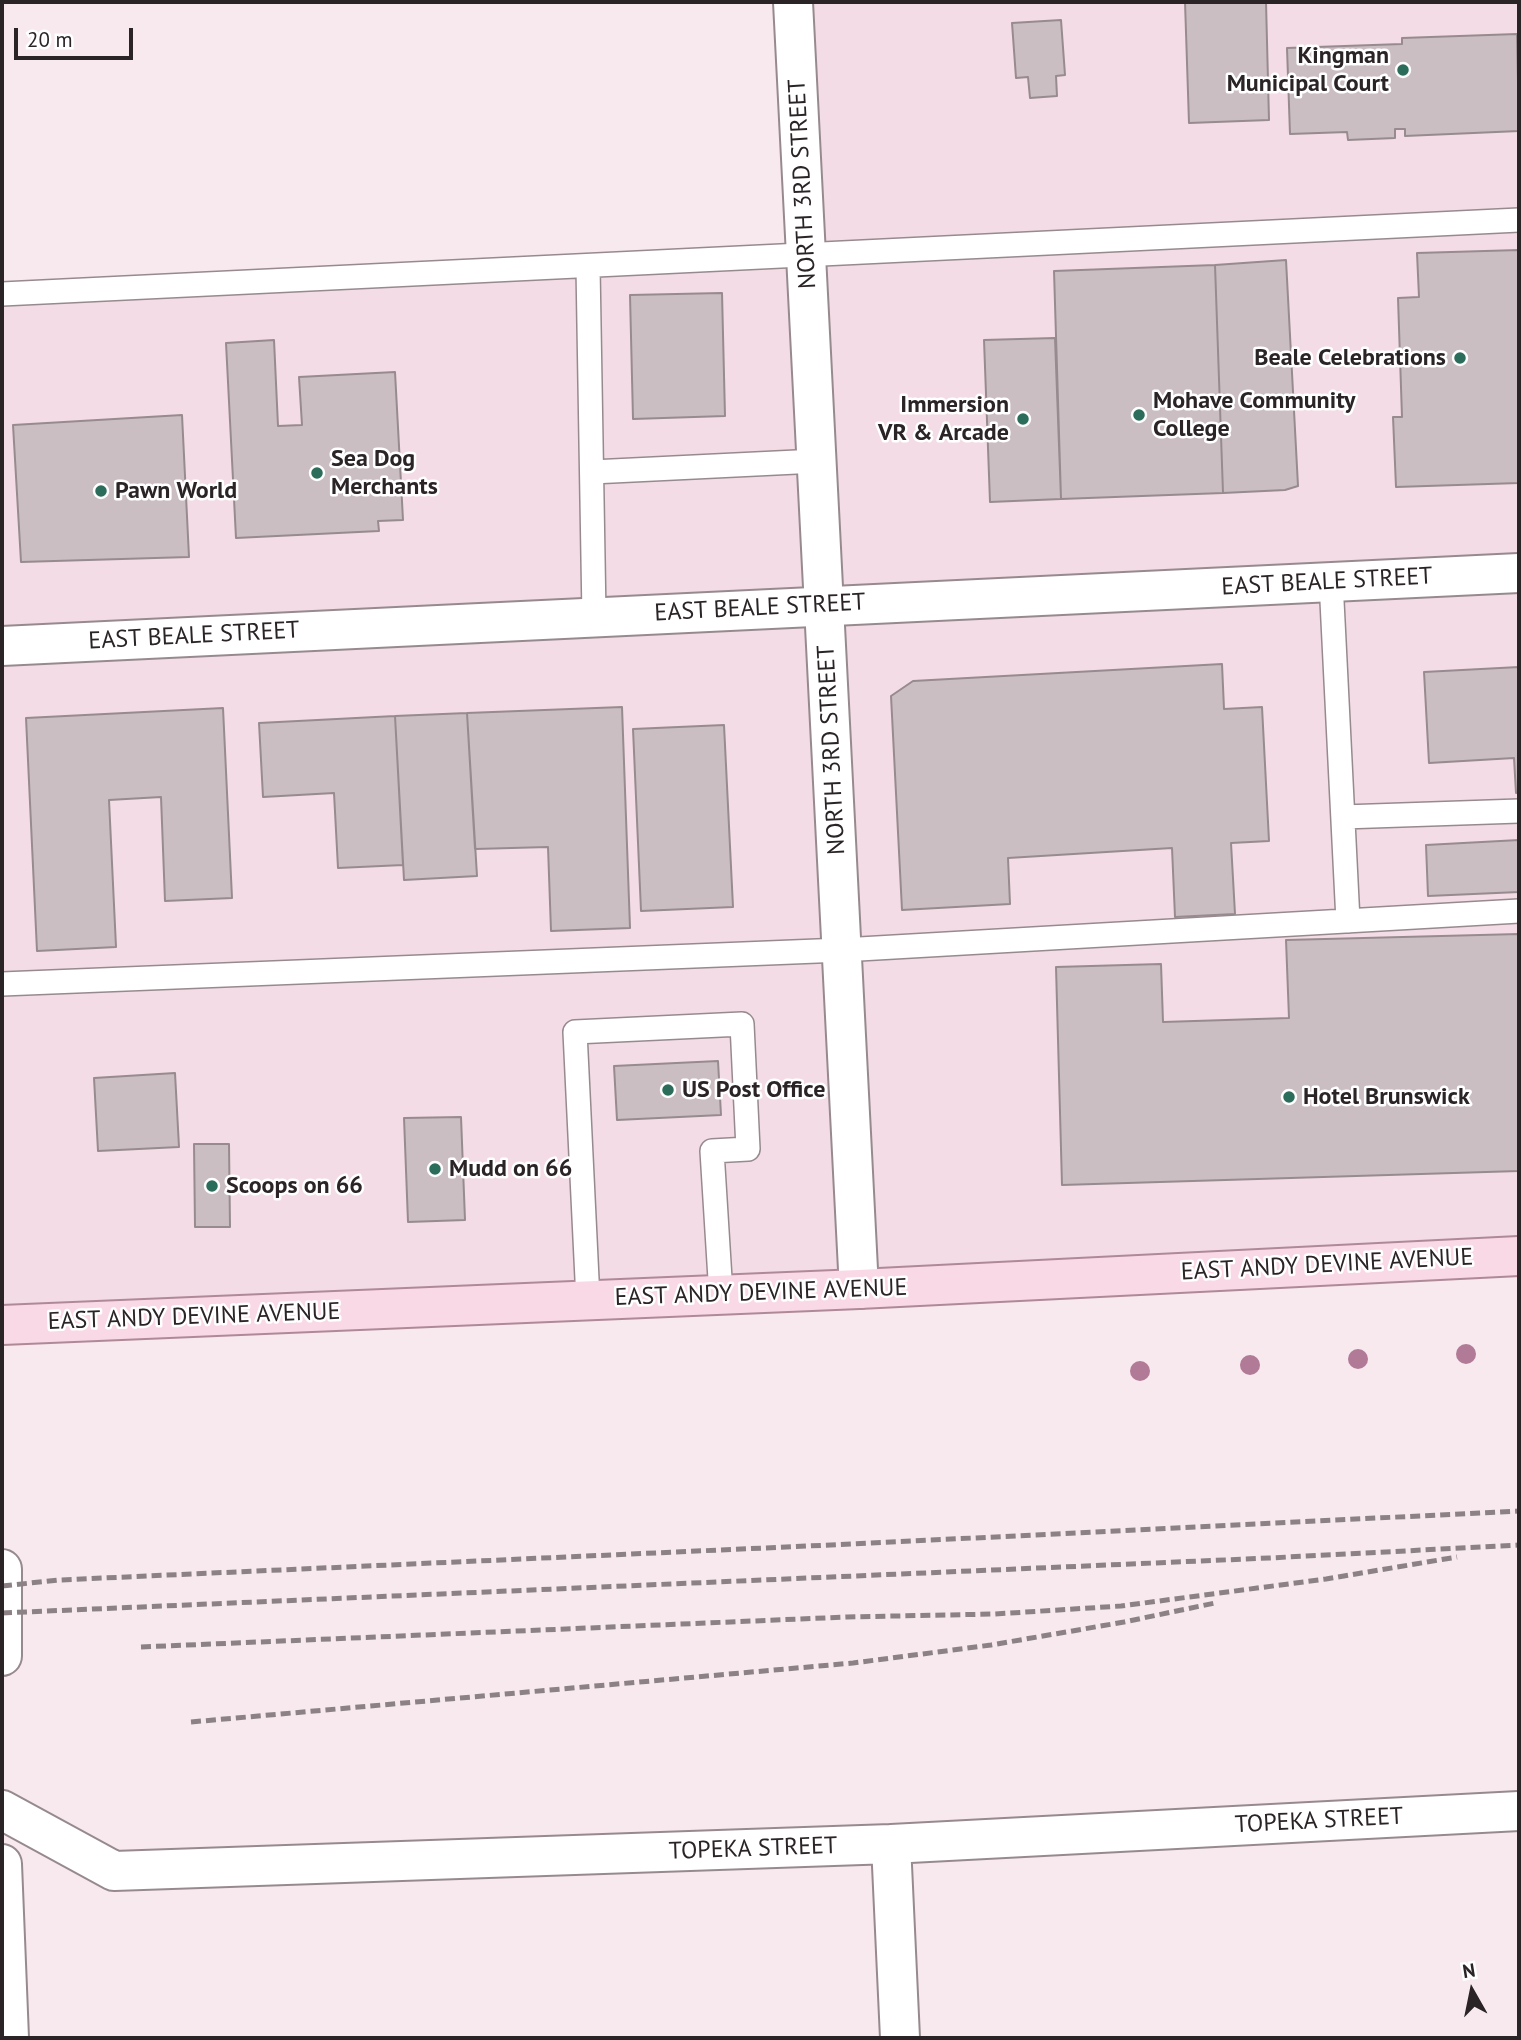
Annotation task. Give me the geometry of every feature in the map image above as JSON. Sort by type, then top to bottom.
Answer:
[{"type":"main road","name":"EAST ANDY DEVINE AVENUE","points":[[2,1325],[859,1289],[1519,1256]]},
{"type":"street","name":"NORTH 3RD STREET","points":[[793,2],[859,1289]]},
{"type":"street","name":"EAST BEALE STREET","points":[[2,646],[1519,573]]},
{"type":"street","points":[[2,1569],[2,1656]]},
{"type":"street","name":"TOPEKA STREET","points":[[2,1810],[114,1871],[891,1844],[1519,1811]]},
{"type":"street","points":[[891,1844],[900,2038]]},
{"type":"street","points":[[2,1864],[9,2038]]},
{"type":"lane","points":[[2,294],[1519,220]]},
{"type":"lane","points":[[588,267],[594,616]]},
{"type":"lane","points":[[592,472],[817,461]]},
{"type":"lane","points":[[1331,582],[1348,921]]},
{"type":"lane","points":[[1342,817],[1519,811]]},
{"type":"lane","points":[[2,985],[842,950],[1519,911]]},
{"type":"lane","points":[[588,1300],[575,1032],[742,1024],[748,1149],[712,1151],[721,1295]]},
{"type":"shaded area","points":[[793,2],[1519,2],[1519,1256],[2,1326],[2,294],[806,256]]},
{"type":"building","points":[[1185,2],[1266,2],[1269,120],[1189,123]]},
{"type":"building","points":[[1061,20],[1065,75],[1056,76],[1057,96],[1030,98],[1028,77],[1016,78],[1012,23]]},
{"type":"building","name":"Kingman Municipal Court","points":[[1517,34],[1519,131],[1405,136],[1405,129],[1395,129],[1395,138],[1348,140],[1347,132],[1290,134],[1287,48],[1402,44],[1402,38]]},
{"type":"building","name":"Beale Celebrations","points":[[1519,250],[1519,483],[1396,487],[1393,417],[1402,417],[1398,298],[1419,297],[1417,253]]},
{"type":"building","points":[[1286,260],[1298,486],[1285,490],[1223,493],[1215,265]]},
{"type":"building","name":"Mohave Community College","points":[[1215,265],[1223,493],[1061,499],[1054,271]]},
{"type":"building","points":[[722,293],[725,416],[633,419],[630,295]]},
{"type":"building","name":"Immersion VR & Arcade","points":[[1055,338],[1061,499],[990,502],[984,340]]},
{"type":"building","name":"Sea Dog Merchants","points":[[274,340],[278,426],[302,425],[299,377],[395,372],[403,520],[378,521],[379,531],[236,538],[226,343]]},
{"type":"building","name":"Pawn World","points":[[182,415],[189,557],[21,562],[13,425]]},
{"type":"building","points":[[1222,664],[1224,709],[1262,707],[1269,841],[1231,843],[1235,914],[1175,917],[1172,848],[1008,858],[1010,904],[902,910],[891,696],[913,681]]},
{"type":"building","points":[[1519,667],[1519,792],[1516,793],[1514,758],[1429,763],[1424,672]]},
{"type":"building","points":[[622,707],[630,928],[551,931],[548,847],[475,849],[467,713]]},
{"type":"building","points":[[223,708],[232,898],[165,901],[161,797],[109,800],[116,947],[37,951],[26,718]]},
{"type":"building","points":[[467,713],[477,876],[404,880],[395,716]]},
{"type":"building","points":[[395,716],[403,865],[338,868],[334,793],[263,797],[259,723]]},
{"type":"building","points":[[724,725],[733,907],[641,911],[633,729]]},
{"type":"building","points":[[1519,840],[1519,892],[1428,896],[1426,845]]},
{"type":"building","name":"Hotel Brunswick","points":[[1519,934],[1519,1171],[1062,1185],[1056,967],[1161,964],[1163,1022],[1289,1018],[1286,940]]},
{"type":"building","name":"US Post Office","points":[[718,1061],[721,1115],[617,1120],[614,1066]]},
{"type":"building","points":[[175,1073],[179,1147],[98,1151],[94,1078]]},
{"type":"building","name":"Mudd on 66","points":[[461,1117],[465,1220],[408,1222],[404,1118]]},
{"type":"building","name":"Scoops on 66","points":[[194,1144],[229,1144],[230,1227],[195,1227]]},
{"type":"railway","points":[[2,1586],[59,1580],[1519,1511]]},
{"type":"railway","points":[[2,1613],[1519,1545]]},
{"type":"railway","points":[[141,1647],[847,1617],[995,1614],[1121,1606],[1326,1579],[1457,1557]]},
{"type":"railway","points":[[191,1722],[853,1663],[991,1645],[1215,1603]]},
{"type":"place","name":"Kingman Municipal Court","points":[[1403,70]]},
{"type":"place","name":"Beale Celebrations","points":[[1460,358]]},
{"type":"place","name":"Mohave Community College","points":[[1139,415]]},
{"type":"place","name":"Immersion VR & Arcade","points":[[1023,419]]},
{"type":"place","name":"Sea Dog Merchants","points":[[317,473]]},
{"type":"place","name":"Pawn World","points":[[101,491]]},
{"type":"place","name":"US Post Office","points":[[668,1090]]},
{"type":"place","name":"Hotel Brunswick","points":[[1289,1097]]},
{"type":"place","name":"Mudd on 66","points":[[435,1169]]},
{"type":"place","name":"Scoops on 66","points":[[212,1186]]}]
